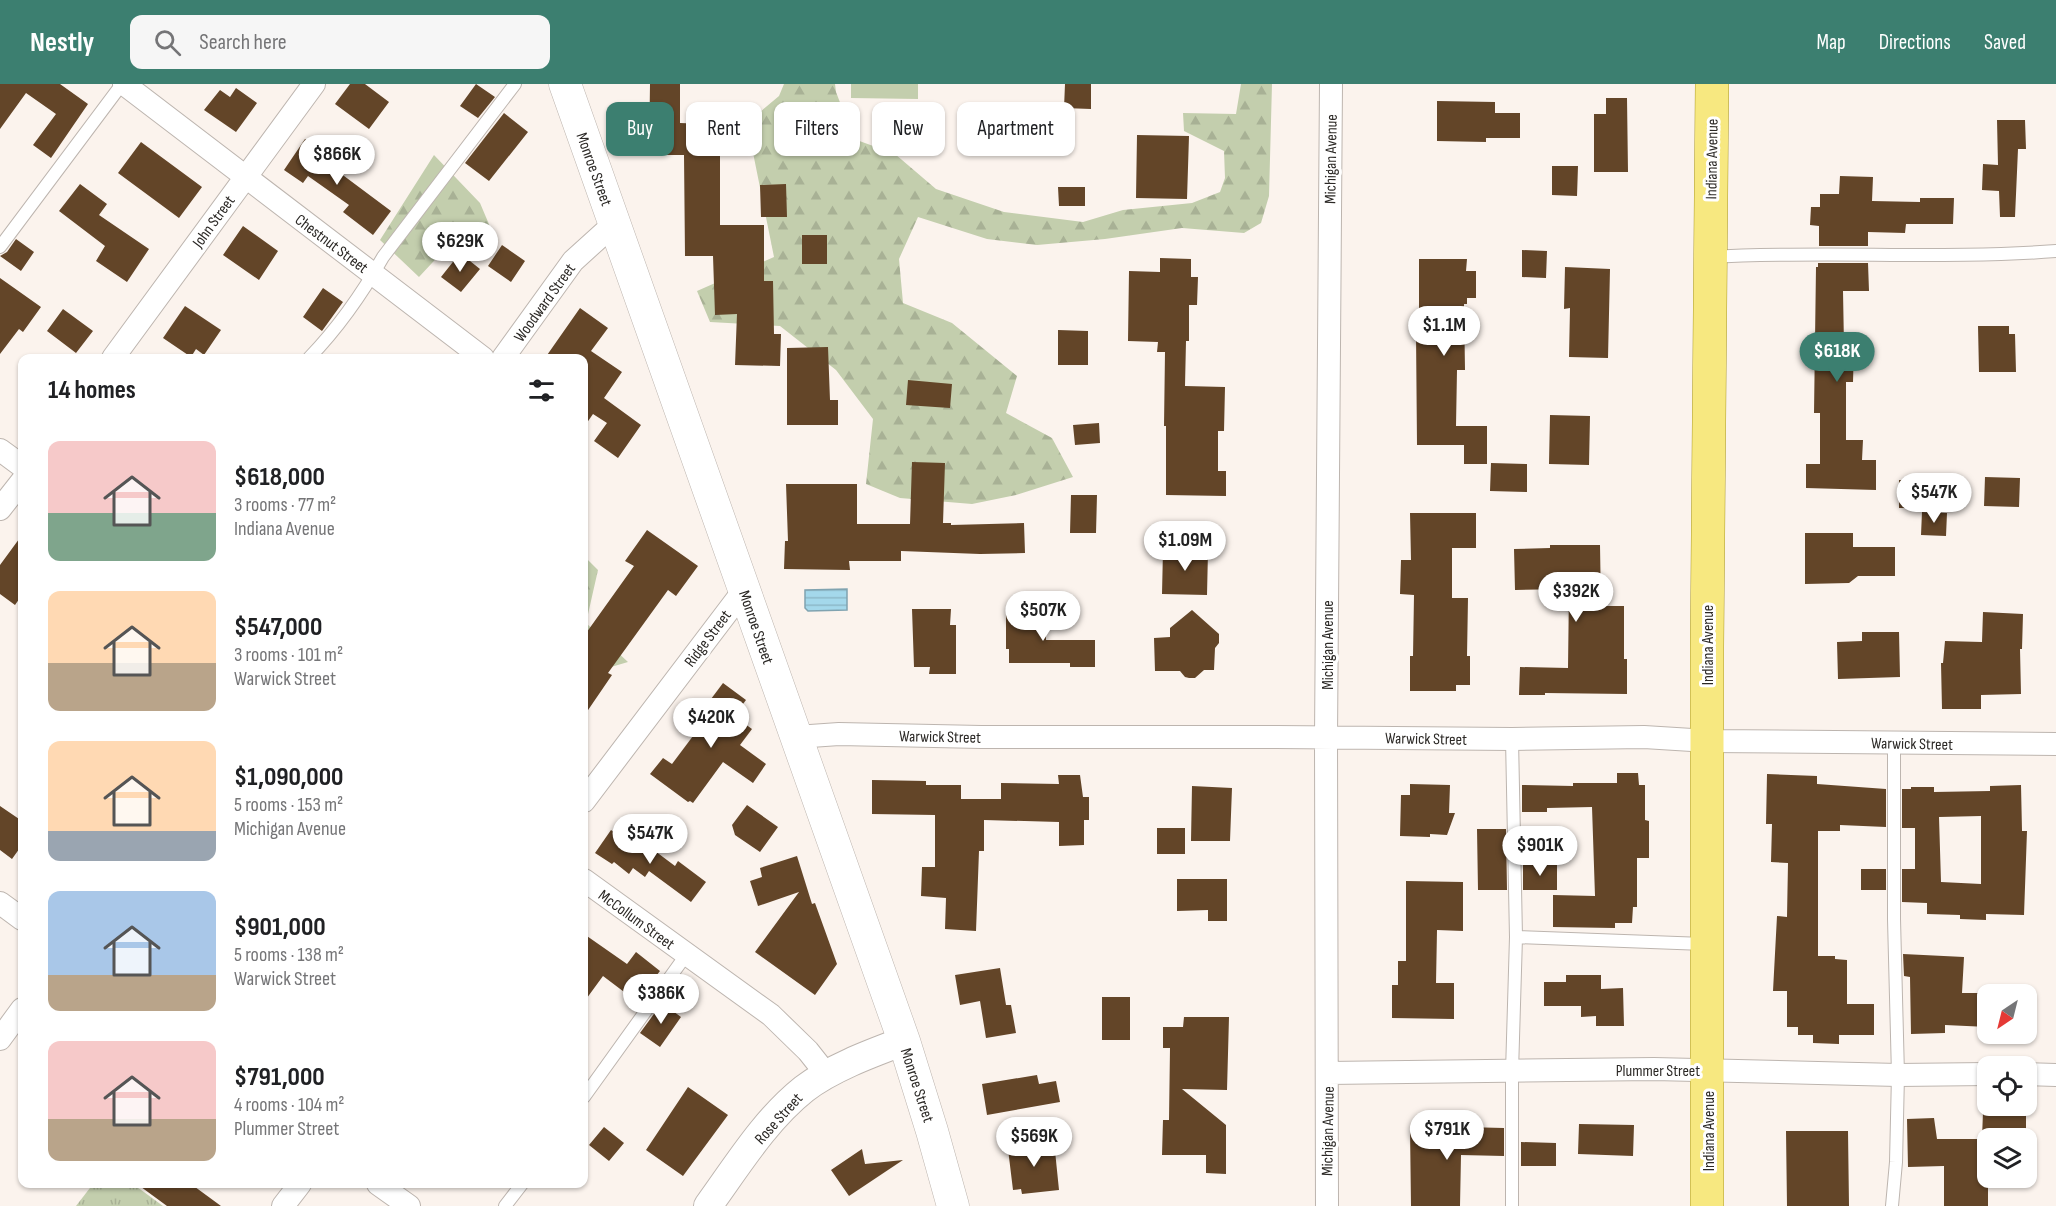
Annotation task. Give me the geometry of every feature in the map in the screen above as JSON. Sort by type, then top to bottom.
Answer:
[{"type":"main road","name":"Monroe Street","points":[[565,84],[904,1041],[953,1206]]},
{"type":"main road","name":"Indiana Avenue","points":[[1707,1206],[1712,84]]},
{"type":"street","name":"Chestnut Street","points":[[123,84],[478,354]]},
{"type":"street","name":"John Street","points":[[116,354],[314,84]]},
{"type":"street","name":"Michigan Avenue","points":[[1327,1206],[1326,737],[1331,84]]},
{"type":"street","name":"Woodward Street","points":[[506,354],[573,261],[615,223]]},
{"type":"street","points":[[0,450],[18,463]]},
{"type":"street","points":[[0,509],[18,486]]},
{"type":"street","name":"Ridge Street","points":[[588,796],[744,590]]},
{"type":"street","name":"Warwick Street","points":[[796,737],[839,734],[1512,740],[1644,737],[1708,741],[2056,744]]},
{"type":"street","name":"McCollum Street","points":[[588,883],[771,1015],[808,1051],[827,1075]]},
{"type":"street","points":[[0,903],[18,917]]},
{"type":"street","points":[[0,1039],[18,1014]]},
{"type":"street","name":"Rose Street","points":[[708,1206],[765,1128],[806,1088],[827,1075],[877,1051],[904,1041]]},
{"type":"street","name":"Plummer Street","points":[[1328,1073],[1644,1069],[1898,1075],[1977,1074]]},
{"type":"street","points":[[2037,1074],[2056,1075]]},
{"type":"street","points":[[283,1206],[297,1188]]},
{"type":"street","points":[[384,1188],[409,1206]]},
{"type":"lane","points":[[0,247],[123,84]]},
{"type":"lane","points":[[313,354],[365,288],[383,257],[434,188],[515,84]]},
{"type":"lane","points":[[1710,257],[1759,254],[1849,255],[2056,251]]},
{"type":"lane","points":[[1512,740],[1515,938],[1512,1206]]},
{"type":"lane","points":[[1893,1206],[1898,1075],[1894,919],[1894,743]]},
{"type":"lane","points":[[1515,938],[1709,944]]},
{"type":"lane","points":[[588,1092],[686,955]]},
{"type":"lane","points":[[506,1206],[519,1188]]},
{"type":"green space","points":[[784,84],[835,84],[840,102],[774,102],[774,156],[860,156],[860,141],[872,146],[872,156],[897,156],[936,189],[1004,212],[1083,222],[1123,210],[1192,203],[1220,192],[1225,178],[1224,151],[1184,131],[1183,113],[1236,114],[1241,84],[1272,84],[1269,196],[1261,223],[1244,233],[1182,228],[1105,239],[1037,245],[987,239],[918,217],[899,259],[903,303],[952,323],[1017,376],[1006,413],[1052,438],[1073,477],[1016,495],[972,504],[900,498],[866,484],[873,419],[836,370],[780,326],[710,322],[697,291],[774,257],[754,156],[762,156],[762,110],[779,96]]},
{"type":"green space","points":[[851,84],[918,84],[918,99],[851,98]]},
{"type":"green space","points":[[434,155],[480,203],[491,229],[475,238],[445,249],[419,277],[380,240]]},
{"type":"green space","points":[[588,560],[598,570],[588,614]]},
{"type":"green space","points":[[588,625],[628,662],[611,667],[588,659]]},
{"type":"green space","points":[[90,1188],[138,1188],[163,1206],[76,1206]]},
{"type":"water","points":[[847,589],[847,610],[808,611],[805,608],[805,590]]},
{"type":"building","points":[[0,84],[60,84],[88,104],[51,158],[33,145],[56,114],[26,93],[0,129]]},
{"type":"building","points":[[350,84],[365,84],[389,102],[369,129],[335,104]]},
{"type":"building","points":[[476,84],[495,97],[478,118],[460,106]]},
{"type":"building","points":[[650,84],[680,84],[680,123],[686,123],[686,156],[720,156],[720,225],[764,225],[764,281],[773,281],[774,334],[781,334],[780,366],[735,365],[737,314],[715,315],[713,256],[685,256],[684,155],[674,155],[674,102],[650,102]]},
{"type":"building","points":[[1065,84],[1091,84],[1091,109],[1075,108],[1075,102],[1064,102]]},
{"type":"building","points":[[236,88],[257,103],[236,132],[204,110],[220,90],[230,97]]},
{"type":"building","points":[[1606,98],[1627,98],[1628,172],[1594,172],[1594,114],[1606,114]]},
{"type":"building","points":[[1437,101],[1495,102],[1495,113],[1520,113],[1520,138],[1486,138],[1486,142],[1437,141]]},
{"type":"building","points":[[504,113],[528,132],[489,181],[465,163]]},
{"type":"building","points":[[1997,120],[2025,120],[2026,149],[2018,149],[2015,217],[2000,217],[1999,191],[1982,190],[1983,164],[1998,165]]},
{"type":"building","points":[[1137,135],[1189,136],[1187,199],[1136,198]]},
{"type":"building","points":[[305,139],[332,158],[328,164],[391,211],[373,235],[343,212],[349,205],[308,176],[303,183],[284,170]]},
{"type":"building","points":[[141,142],[202,187],[179,218],[118,173]]},
{"type":"building","points":[[1552,166],[1578,166],[1577,196],[1552,195]]},
{"type":"building","points":[[1840,176],[1873,177],[1872,201],[1920,202],[1920,198],[1954,198],[1953,224],[1906,224],[1905,233],[1868,232],[1868,246],[1819,246],[1819,226],[1810,225],[1811,207],[1820,207],[1820,194],[1839,194]]},
{"type":"building","points":[[80,184],[107,204],[99,215],[149,249],[127,282],[96,261],[105,246],[59,211]]},
{"type":"building","points":[[786,184],[787,217],[761,217],[760,185]]},
{"type":"building","points":[[1058,187],[1085,187],[1085,206],[1059,206]]},
{"type":"building","points":[[243,226],[278,251],[259,280],[223,255]]},
{"type":"building","points":[[802,235],[827,235],[827,264],[802,264]]},
{"type":"building","points":[[16,239],[34,252],[21,271],[0,256],[7,252]]},
{"type":"building","points":[[502,245],[525,261],[511,282],[488,266]]},
{"type":"building","points":[[1522,250],[1547,251],[1546,278],[1522,277]]},
{"type":"building","points":[[460,253],[480,269],[461,292],[441,277]]},
{"type":"building","points":[[1160,258],[1191,259],[1191,277],[1198,277],[1197,305],[1189,305],[1185,386],[1225,387],[1224,431],[1218,431],[1218,471],[1226,471],[1226,496],[1166,495],[1165,352],[1157,352],[1158,342],[1128,341],[1129,271],[1160,272]]},
{"type":"building","points":[[1419,259],[1467,259],[1466,271],[1476,271],[1476,298],[1467,298],[1467,304],[1464,304],[1465,370],[1457,370],[1456,426],[1487,426],[1487,464],[1464,464],[1464,445],[1417,445],[1416,333],[1419,333]]},
{"type":"building","points":[[1818,263],[1868,263],[1869,291],[1843,291],[1844,346],[1854,346],[1853,382],[1846,382],[1846,440],[1863,440],[1862,460],[1876,460],[1876,490],[1806,488],[1806,464],[1820,464],[1820,413],[1814,413],[1816,267]]},
{"type":"building","points":[[1565,267],[1610,269],[1608,358],[1569,357],[1570,308],[1564,309]]},
{"type":"building","points":[[0,278],[41,307],[23,332],[19,329],[0,354]]},
{"type":"building","points":[[323,288],[343,302],[322,331],[303,317]]},
{"type":"building","points":[[185,306],[221,330],[205,354],[196,349],[193,354],[187,354],[163,338]]},
{"type":"building","points":[[580,308],[608,328],[591,351],[622,372],[604,398],[641,425],[618,458],[594,441],[607,423],[593,414],[588,421],[588,354],[548,354]]},
{"type":"building","points":[[63,309],[93,331],[76,353],[47,331]]},
{"type":"building","points":[[1978,326],[2009,326],[2009,334],[2015,334],[2016,372],[1979,372]]},
{"type":"building","points":[[1058,330],[1088,331],[1088,365],[1058,365]]},
{"type":"building","points":[[828,347],[830,400],[838,400],[838,425],[787,425],[787,348]]},
{"type":"building","points":[[908,380],[952,384],[950,408],[906,405]]},
{"type":"building","points":[[1550,415],[1590,416],[1589,465],[1549,464]]},
{"type":"building","points":[[1099,423],[1100,443],[1075,445],[1073,425]]},
{"type":"building","points":[[912,462],[945,463],[943,523],[951,523],[951,525],[1024,523],[1025,553],[901,551],[901,561],[849,561],[850,570],[784,569],[785,541],[788,541],[786,484],[857,484],[857,524],[910,524]]},
{"type":"building","points":[[1491,463],[1527,464],[1527,492],[1490,491]]},
{"type":"building","points":[[1985,477],[2020,478],[2019,507],[1984,506]]},
{"type":"building","points":[[1899,480],[1927,480],[1927,508],[1899,508]]},
{"type":"building","points":[[1071,495],[1097,495],[1096,533],[1070,533]]},
{"type":"building","points":[[1922,512],[1947,513],[1946,536],[1921,535]]},
{"type":"building","points":[[1410,513],[1476,513],[1476,548],[1452,548],[1452,598],[1468,598],[1467,656],[1470,656],[1470,685],[1456,685],[1456,691],[1410,691],[1414,595],[1400,594],[1401,560],[1411,560]]},
{"type":"building","points":[[647,530],[698,566],[676,596],[668,590],[608,673],[612,675],[588,710],[588,630],[634,566],[625,561]]},
{"type":"building","points":[[1805,533],[1853,533],[1853,547],[1895,547],[1895,576],[1858,576],[1849,583],[1805,584]]},
{"type":"building","points":[[18,540],[18,601],[15,605],[0,594],[0,565]]},
{"type":"building","points":[[1550,545],[1600,545],[1601,606],[1624,606],[1624,659],[1627,659],[1627,694],[1519,695],[1520,667],[1568,668],[1569,589],[1515,590],[1514,549],[1550,548]]},
{"type":"building","points":[[1163,550],[1208,551],[1207,595],[1162,594]]},
{"type":"building","points":[[1006,608],[1046,609],[1046,640],[1095,640],[1095,667],[1070,667],[1070,663],[1009,663],[1009,649],[1006,649]]},
{"type":"building","points":[[912,609],[951,609],[950,625],[956,625],[956,674],[929,674],[930,667],[914,667]]},
{"type":"building","points":[[1192,610],[1219,634],[1219,643],[1215,648],[1214,670],[1204,670],[1195,678],[1185,677],[1180,671],[1155,671],[1154,638],[1170,637],[1170,628]]},
{"type":"building","points":[[1983,612],[2023,614],[2022,649],[2020,649],[2021,694],[1981,695],[1981,709],[1942,709],[1941,663],[1943,663],[1945,641],[1982,642]]},
{"type":"building","points":[[1862,632],[1899,632],[1900,677],[1838,679],[1837,642],[1862,641]]},
{"type":"building","points":[[723,683],[746,700],[734,716],[752,729],[740,745],[766,764],[753,783],[723,762],[693,803],[688,802],[650,774],[663,758],[672,764],[699,728],[693,723]]},
{"type":"building","points":[[1617,773],[1638,773],[1639,785],[1645,785],[1645,820],[1649,821],[1649,858],[1637,858],[1637,907],[1633,907],[1632,923],[1615,923],[1615,928],[1553,927],[1553,895],[1595,896],[1592,807],[1547,808],[1547,812],[1522,812],[1522,785],[1573,786],[1573,783],[1617,783]]},
{"type":"building","points":[[1767,774],[1817,776],[1817,784],[1886,789],[1886,827],[1840,825],[1840,831],[1818,831],[1818,956],[1835,956],[1835,959],[1847,960],[1847,1004],[1874,1004],[1874,1035],[1839,1035],[1839,1044],[1813,1043],[1813,1035],[1798,1035],[1798,1027],[1787,1027],[1787,991],[1773,991],[1777,916],[1787,917],[1788,863],[1771,862],[1772,824],[1766,824]]},
{"type":"building","points":[[1058,775],[1080,775],[1083,797],[1089,797],[1089,820],[1084,820],[1084,845],[1059,846],[1059,822],[984,820],[984,851],[979,851],[976,931],[945,929],[946,898],[921,896],[922,867],[935,867],[935,815],[872,814],[872,780],[926,781],[926,785],[961,785],[961,799],[1001,799],[1001,783],[1059,784]]},
{"type":"building","points":[[1410,784],[1450,785],[1449,813],[1455,813],[1447,835],[1400,836],[1401,795],[1410,795]]},
{"type":"building","points":[[2021,785],[2022,831],[2027,831],[2024,915],[1986,914],[1986,920],[1960,919],[1960,915],[1927,914],[1927,903],[1902,902],[1902,869],[1915,869],[1915,828],[1902,828],[1902,789],[1934,787],[1934,792],[1990,791],[1990,786]],"holes":[[[1981,816],[1981,884],[1941,882],[1939,817]]]},
{"type":"building","points":[[1192,786],[1232,788],[1230,841],[1191,841]]},
{"type":"building","points":[[747,805],[778,827],[760,852],[735,835],[732,825]]},
{"type":"building","points":[[0,806],[18,818],[18,851],[12,859],[0,850]]},
{"type":"building","points":[[1157,828],[1185,828],[1185,854],[1157,854]]},
{"type":"building","points":[[1477,829],[1506,829],[1507,890],[1478,890]]},
{"type":"building","points":[[611,830],[638,849],[643,842],[675,866],[678,861],[706,882],[691,902],[649,871],[645,877],[633,868],[629,874],[614,862],[612,864],[595,853]]},
{"type":"building","points":[[797,856],[812,904],[815,903],[837,964],[815,995],[755,952],[799,892],[758,906],[750,881],[762,877],[760,868]]},
{"type":"building","points":[[1523,864],[1557,864],[1557,890],[1523,890]]},
{"type":"building","points":[[1861,869],[1886,869],[1886,890],[1861,890]]},
{"type":"building","points":[[1177,879],[1227,879],[1227,921],[1208,921],[1208,910],[1177,911]]},
{"type":"building","points":[[1406,881],[1463,882],[1463,931],[1437,930],[1436,983],[1454,983],[1454,1019],[1392,1018],[1392,985],[1398,985],[1398,961],[1406,961]]},
{"type":"building","points":[[588,937],[627,964],[636,952],[660,971],[649,985],[652,988],[640,1004],[603,976],[588,997]]},
{"type":"building","points":[[1903,954],[1964,957],[1962,993],[1977,993],[1977,1026],[1945,1025],[1945,1033],[1911,1034],[1910,977],[1904,976]]},
{"type":"building","points":[[1000,968],[1006,1005],[1011,1005],[1016,1033],[986,1038],[980,1001],[960,1005],[955,975]]},
{"type":"building","points":[[1566,975],[1601,975],[1601,989],[1623,988],[1624,1026],[1596,1026],[1596,1016],[1581,1017],[1581,1006],[1544,1006],[1544,982],[1566,982]]},
{"type":"building","points":[[1102,997],[1130,997],[1130,1040],[1102,1040]]},
{"type":"building","points":[[662,1003],[681,1017],[660,1047],[640,1033]]},
{"type":"building","points":[[1184,1017],[1229,1017],[1227,1090],[1182,1089],[1226,1125],[1226,1174],[1206,1173],[1206,1155],[1162,1155],[1163,1120],[1169,1120],[1170,1048],[1163,1048],[1163,1027],[1183,1027]]},
{"type":"building","points":[[1037,1075],[1039,1084],[1056,1081],[1060,1102],[987,1115],[982,1084]]},
{"type":"building","points":[[688,1087],[728,1115],[683,1176],[646,1150]]},
{"type":"building","points":[[1983,1116],[2026,1116],[2026,1128],[1982,1128]]},
{"type":"building","points":[[1934,1118],[1937,1139],[1977,1139],[1977,1188],[1988,1188],[1988,1206],[1944,1206],[1944,1166],[1908,1167],[1907,1119]]},
{"type":"building","points":[[1579,1124],[1634,1125],[1633,1156],[1578,1154]]},
{"type":"building","points":[[604,1127],[624,1143],[609,1161],[589,1145]]},
{"type":"building","points":[[1464,1127],[1504,1128],[1504,1156],[1461,1155],[1460,1206],[1411,1206],[1410,1128],[1464,1129]]},
{"type":"building","points":[[1786,1131],[1848,1131],[1849,1206],[1787,1206]]},
{"type":"building","points":[[1054,1141],[1059,1190],[1022,1194],[1021,1189],[1013,1190],[1008,1149],[1015,1149],[1015,1145]]},
{"type":"building","points":[[1521,1142],[1556,1143],[1556,1166],[1521,1166]]},
{"type":"building","points":[[862,1149],[865,1164],[903,1160],[849,1196],[831,1170]]},
{"type":"building","points":[[142,1188],[196,1188],[221,1206],[167,1206]]}]
